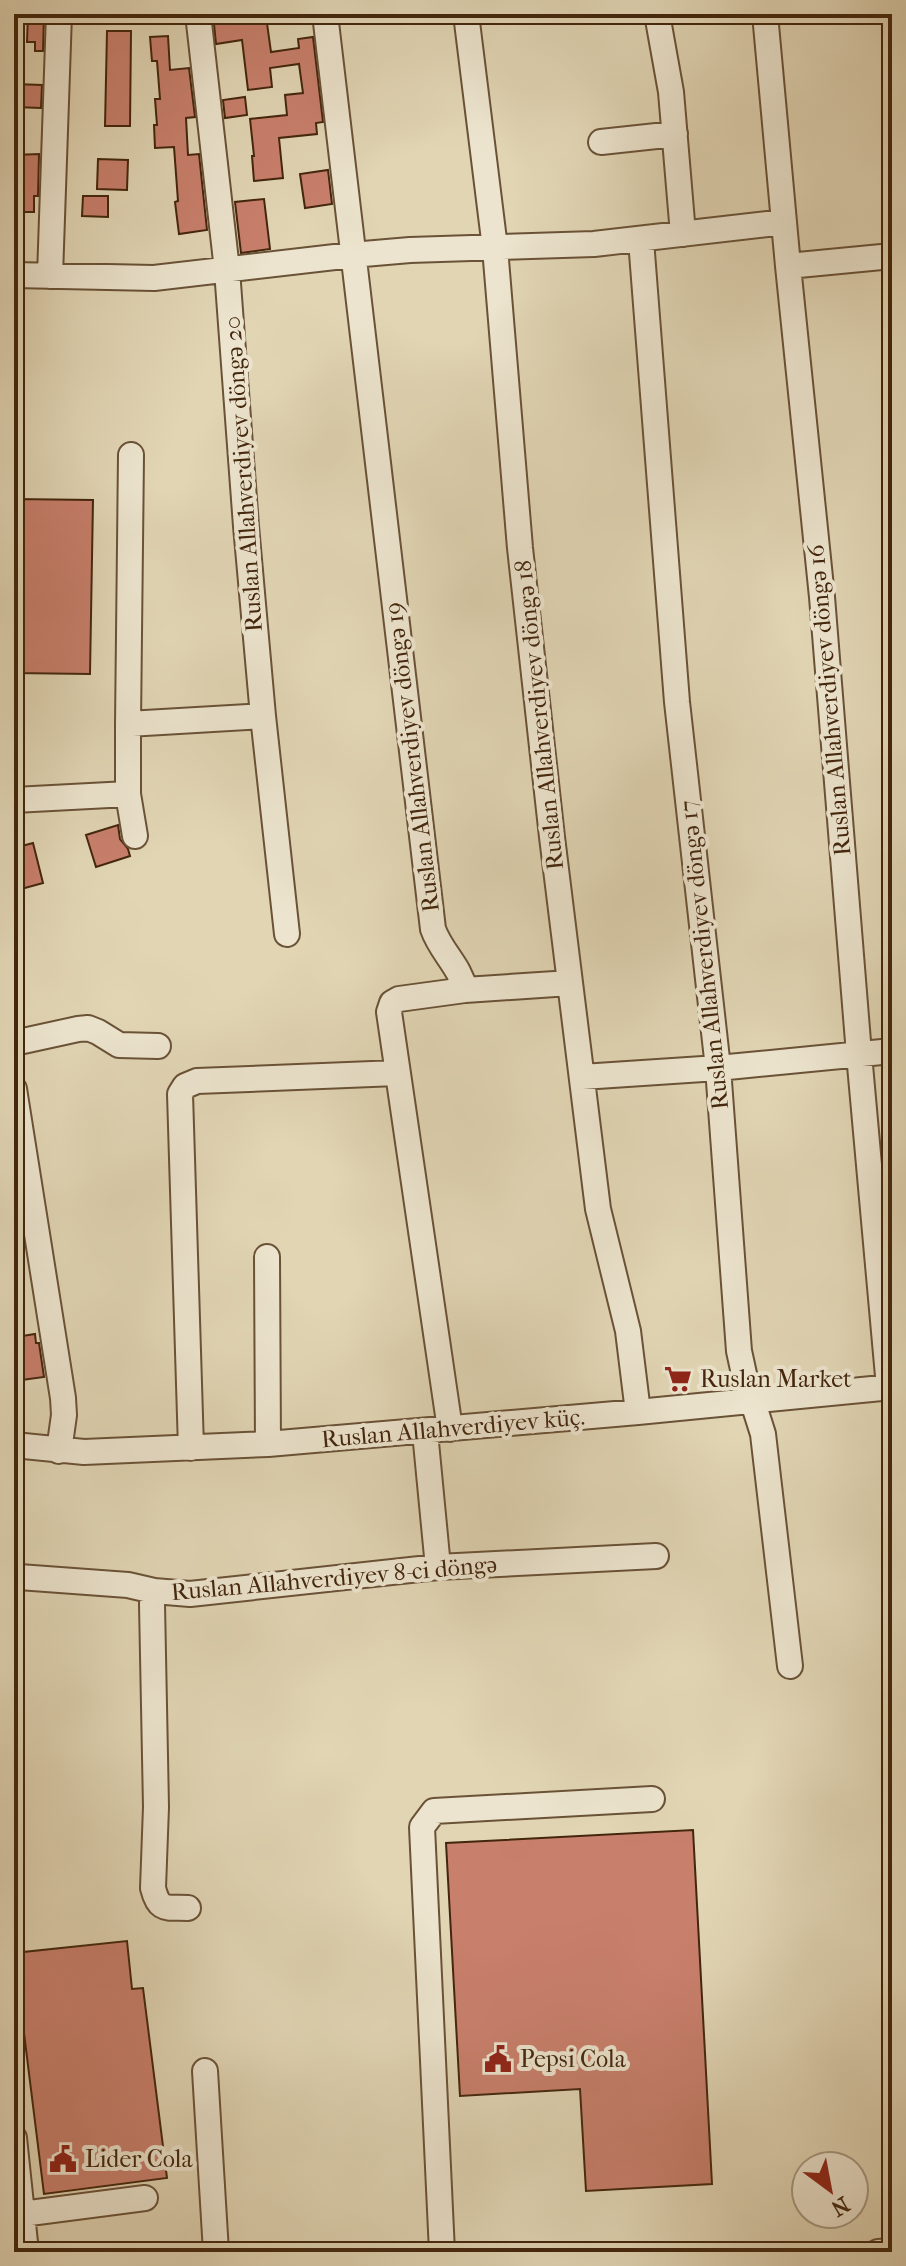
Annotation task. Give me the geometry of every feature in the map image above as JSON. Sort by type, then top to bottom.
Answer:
[{"type":"street","points":[[50,276],[59,14]]},
{"type":"street","name":"Ruslan Allahverdiyev döngə 20","points":[[198,14],[227,270],[263,716],[287,934]]},
{"type":"street","name":"Ruslan Allahverdiyev döngə 19","points":[[325,14],[433,929],[438,943],[459,970],[465,990]]},
{"type":"street","name":"Ruslan Allahverdiyev döngə 18","points":[[466,14],[495,248],[520,548],[570,983],[598,1209],[628,1331],[638,1412]]},
{"type":"street","points":[[657,14],[671,92],[683,234]]},
{"type":"street","name":"Ruslan Allahverdiyev döngə 16","points":[[765,14],[822,597],[859,1054],[891,1387]]},
{"type":"street","points":[[601,142],[675,134]]},
{"type":"street","points":[[14,275],[131,279],[410,250],[641,240],[784,222]]},
{"type":"street","name":"Ruslan Allahverdiyev döngə 17","points":[[641,240],[677,702],[718,1068],[739,1351],[763,1434],[790,1666]]},
{"type":"street","points":[[788,266],[892,256]]},
{"type":"street","points":[[131,455],[128,794],[135,836]]},
{"type":"street","points":[[128,724],[263,716]]},
{"type":"street","points":[[14,800],[128,794]]},
{"type":"street","points":[[450,1429],[389,1012],[392,1003],[399,999],[465,990],[570,983]]},
{"type":"street","points":[[14,1043],[88,1028],[119,1045],[158,1046]]},
{"type":"street","points":[[582,1077],[892,1051]]},
{"type":"street","points":[[191,1448],[180,1094],[185,1086],[197,1081],[397,1073]]},
{"type":"street","points":[[14,1089],[63,1398],[59,1451]]},
{"type":"street","points":[[267,1257],[268,1444]]},
{"type":"street","name":"Ruslan Allahverdiyev küç.","points":[[14,1445],[84,1452],[268,1444],[891,1387]]},
{"type":"street","points":[[425,1432],[438,1567]]},
{"type":"street","name":"Ruslan Allahverdiyev 8-ci döngə","points":[[14,1575],[190,1594],[438,1567],[656,1556]]},
{"type":"street","points":[[154,1591],[156,1807],[153,1888],[157,1901],[163,1907],[188,1908]]},
{"type":"street","points":[[442,2252],[422,1827],[434,1811],[652,1799]]},
{"type":"street","points":[[205,2071],[216,2252]]},
{"type":"street","points":[[14,2138],[26,2252]]},
{"type":"street","points":[[22,2214],[145,2198]]},
{"type":"street","points":[[878,2252],[892,2251]]},
{"type":"building","points":[[28,14],[44,14],[43,51],[35,51],[35,42],[27,42]]},
{"type":"building","points":[[213,14],[232,14],[233,20],[266,16],[271,52],[299,48],[298,39],[313,37],[323,122],[316,123],[317,134],[279,138],[283,178],[254,181],[250,119],[287,115],[285,95],[303,93],[299,64],[270,68],[272,87],[248,90],[242,40],[216,44]]},
{"type":"building","points":[[107,31],[131,31],[130,126],[105,126]]},
{"type":"building","points":[[168,36],[170,70],[189,68],[195,117],[186,118],[188,155],[199,154],[207,230],[179,234],[174,147],[155,148],[155,99],[160,99],[157,61],[152,61],[150,37]]},
{"type":"building","points":[[14,84],[42,85],[41,108],[14,107]]},
{"type":"building","points":[[245,97],[247,115],[225,118],[223,100]]},
{"type":"building","points":[[39,154],[38,196],[34,196],[34,212],[14,212],[14,155]]},
{"type":"building","points":[[98,159],[128,160],[127,190],[97,189]]},
{"type":"building","points":[[328,170],[332,204],[305,208],[300,174]]},
{"type":"building","points":[[83,196],[108,196],[108,217],[82,216]]},
{"type":"building","points":[[264,199],[270,249],[241,253],[235,202]]},
{"type":"building","points":[[14,499],[93,500],[90,674],[14,673]]},
{"type":"building","points":[[118,825],[120,839],[130,856],[96,867],[86,835]]},
{"type":"building","points":[[33,843],[43,883],[14,891],[14,848]]},
{"type":"building","points":[[35,1334],[44,1377],[14,1381],[14,1341]]},
{"type":"building","points":[[693,1830],[712,2184],[586,2191],[580,2089],[460,2096],[446,1843]]},
{"type":"building","points":[[127,1941],[132,1989],[143,1988],[167,2178],[44,2194],[18,1985],[14,1986],[14,1953]]},
{"type":"place","name":"Ruslan Market","points":[[678,1379]]},
{"type":"place","name":"Pepsi Cola","points":[[498,2059]]},
{"type":"place","name":"Lider Cola","points":[[63,2159]]}]
